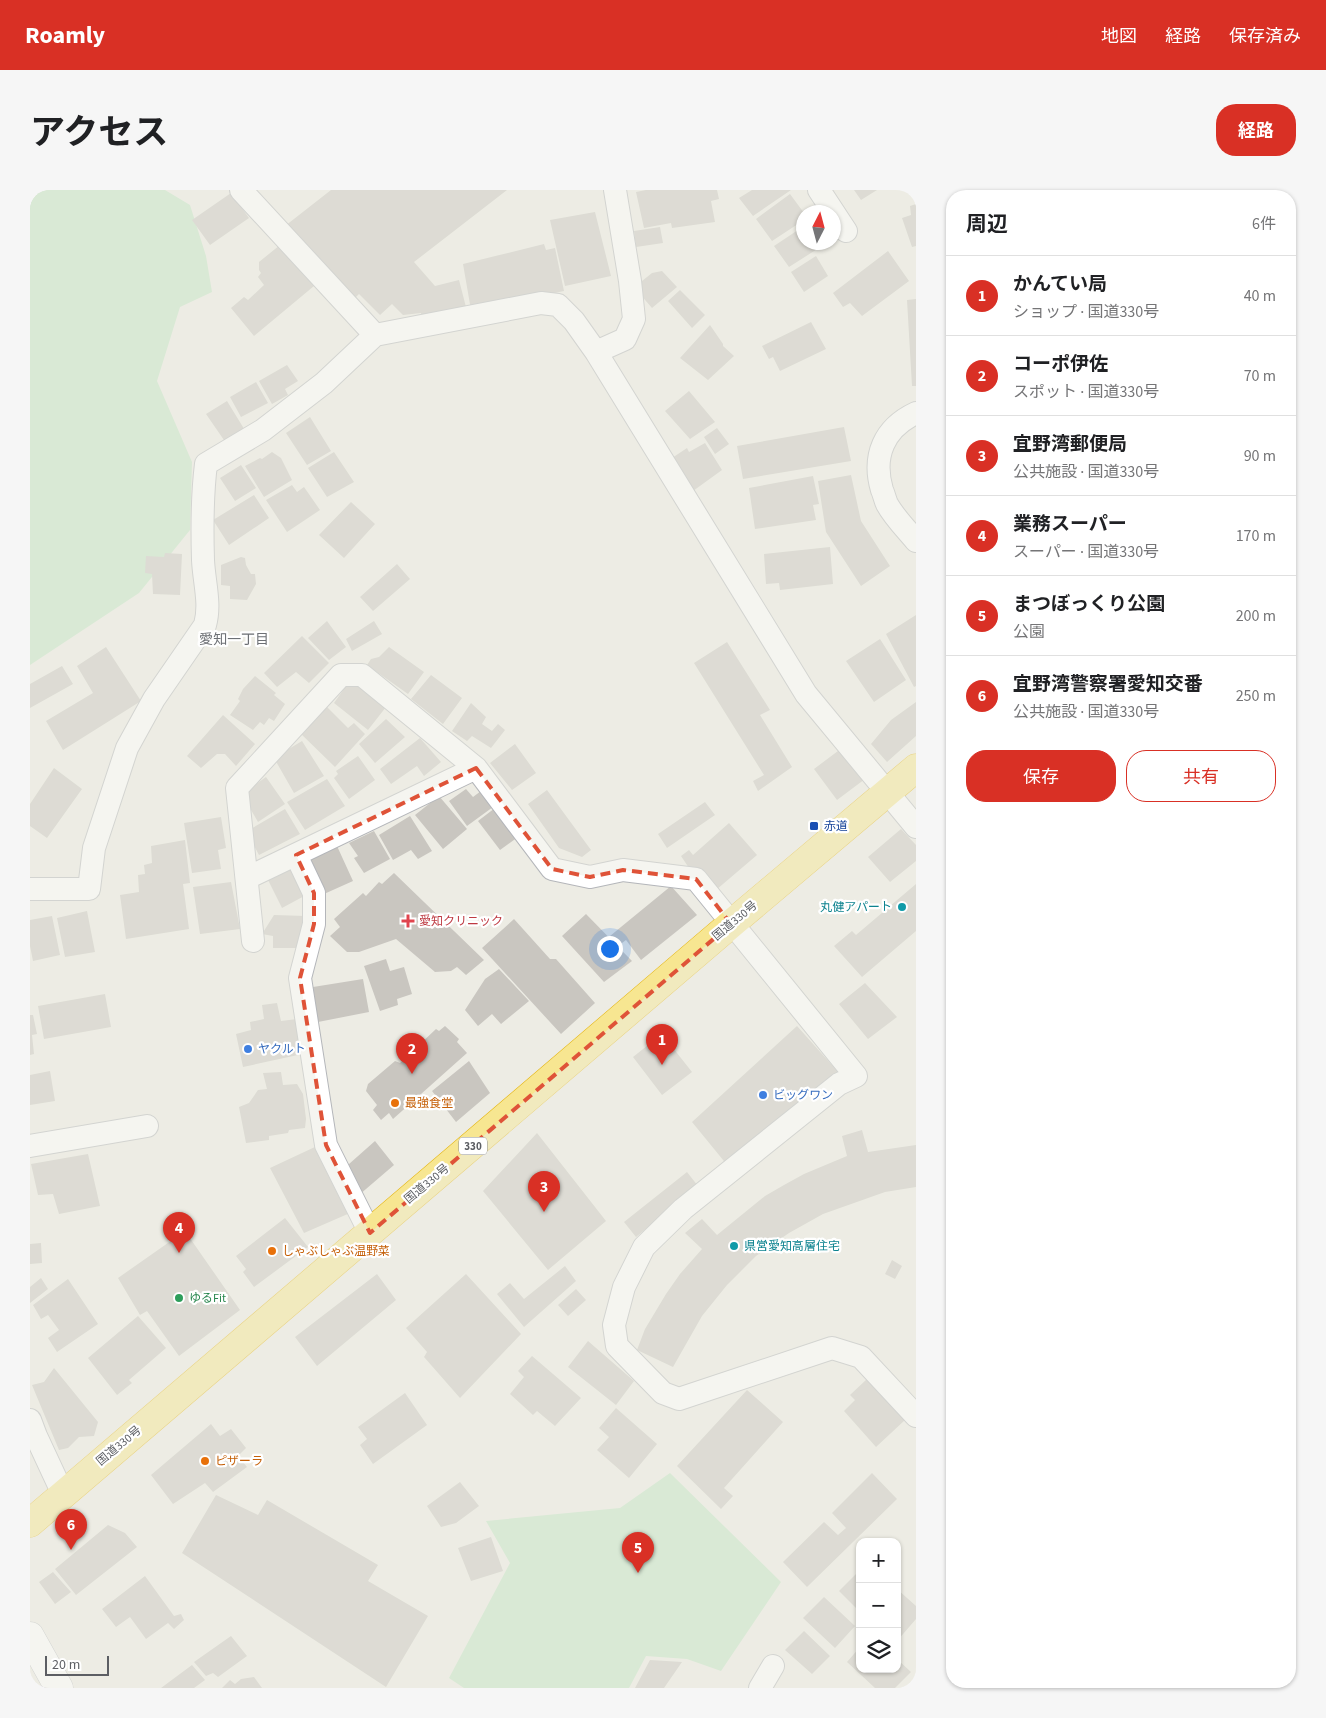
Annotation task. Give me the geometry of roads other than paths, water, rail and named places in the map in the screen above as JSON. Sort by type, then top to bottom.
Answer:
[{"type":"highway","name":"国道330号","points":[[30,1523],[916,768]]},
{"type":"street","points":[[241,190],[374,335]]},
{"type":"street","points":[[596,352],[625,339],[634,319],[616,190]]},
{"type":"street","points":[[819,190],[846,231]]},
{"type":"street","points":[[30,889],[89,889],[94,848],[127,748],[154,699],[205,625],[208,613],[203,562],[202,497],[206,464],[263,430],[324,383],[374,335],[541,302],[558,305],[574,321],[596,352],[806,694],[916,826]]},
{"type":"street","points":[[916,413],[908,416],[886,437],[879,455],[879,478],[887,504],[916,541]]},
{"type":"street","points":[[253,941],[237,788],[341,675],[362,675],[476,768],[552,868],[590,877],[623,870],[696,879],[856,1076],[839,1084],[683,1209],[644,1247],[624,1287],[614,1325],[617,1346],[663,1393],[679,1399],[832,1348],[861,1357],[916,1416]]},
{"type":"street","points":[[247,878],[476,768]]},
{"type":"street","points":[[296,855],[314,893],[314,924],[300,978],[326,1145],[370,1233]]},
{"type":"street","points":[[30,1146],[147,1126]]},
{"type":"street","points":[[30,1420],[63,1494]]},
{"type":"street","points":[[30,1636],[59,1688]]},
{"type":"street","points":[[760,1688],[773,1666]]},
{"type":"place","name":"赤道","points":[[814,826]]},
{"type":"place","name":"丸健アパート","points":[[902,907]]},
{"type":"place","name":"愛知クリニック","points":[[408,921]]},
{"type":"place","name":"ヤクルト","points":[[248,1049]]},
{"type":"place","name":"かんてい局","points":[[662,1065]]},
{"type":"place","name":"コーポ伊佐","points":[[412,1074]]},
{"type":"place","name":"ビッグワン","points":[[763,1095]]},
{"type":"place","name":"最強食堂","points":[[395,1103]]},
{"type":"place","name":"宜野湾郵便局","points":[[544,1212]]},
{"type":"place","name":"県営愛知高層住宅","points":[[734,1246]]},
{"type":"place","name":"しゃぶしゃぶ温野菜","points":[[272,1251]]},
{"type":"place","name":"業務スーパー","points":[[179,1253]]},
{"type":"place","name":"ゆるFit","points":[[179,1298]]},
{"type":"place","name":"ピザーラ","points":[[205,1461]]},
{"type":"place","name":"宜野湾警察署愛知交番","points":[[71,1550]]},
{"type":"place","name":"まつぼっくり公園","points":[[638,1573]]},
{"type":"district","name":"愛知一丁目","points":[[234,640]]}]
